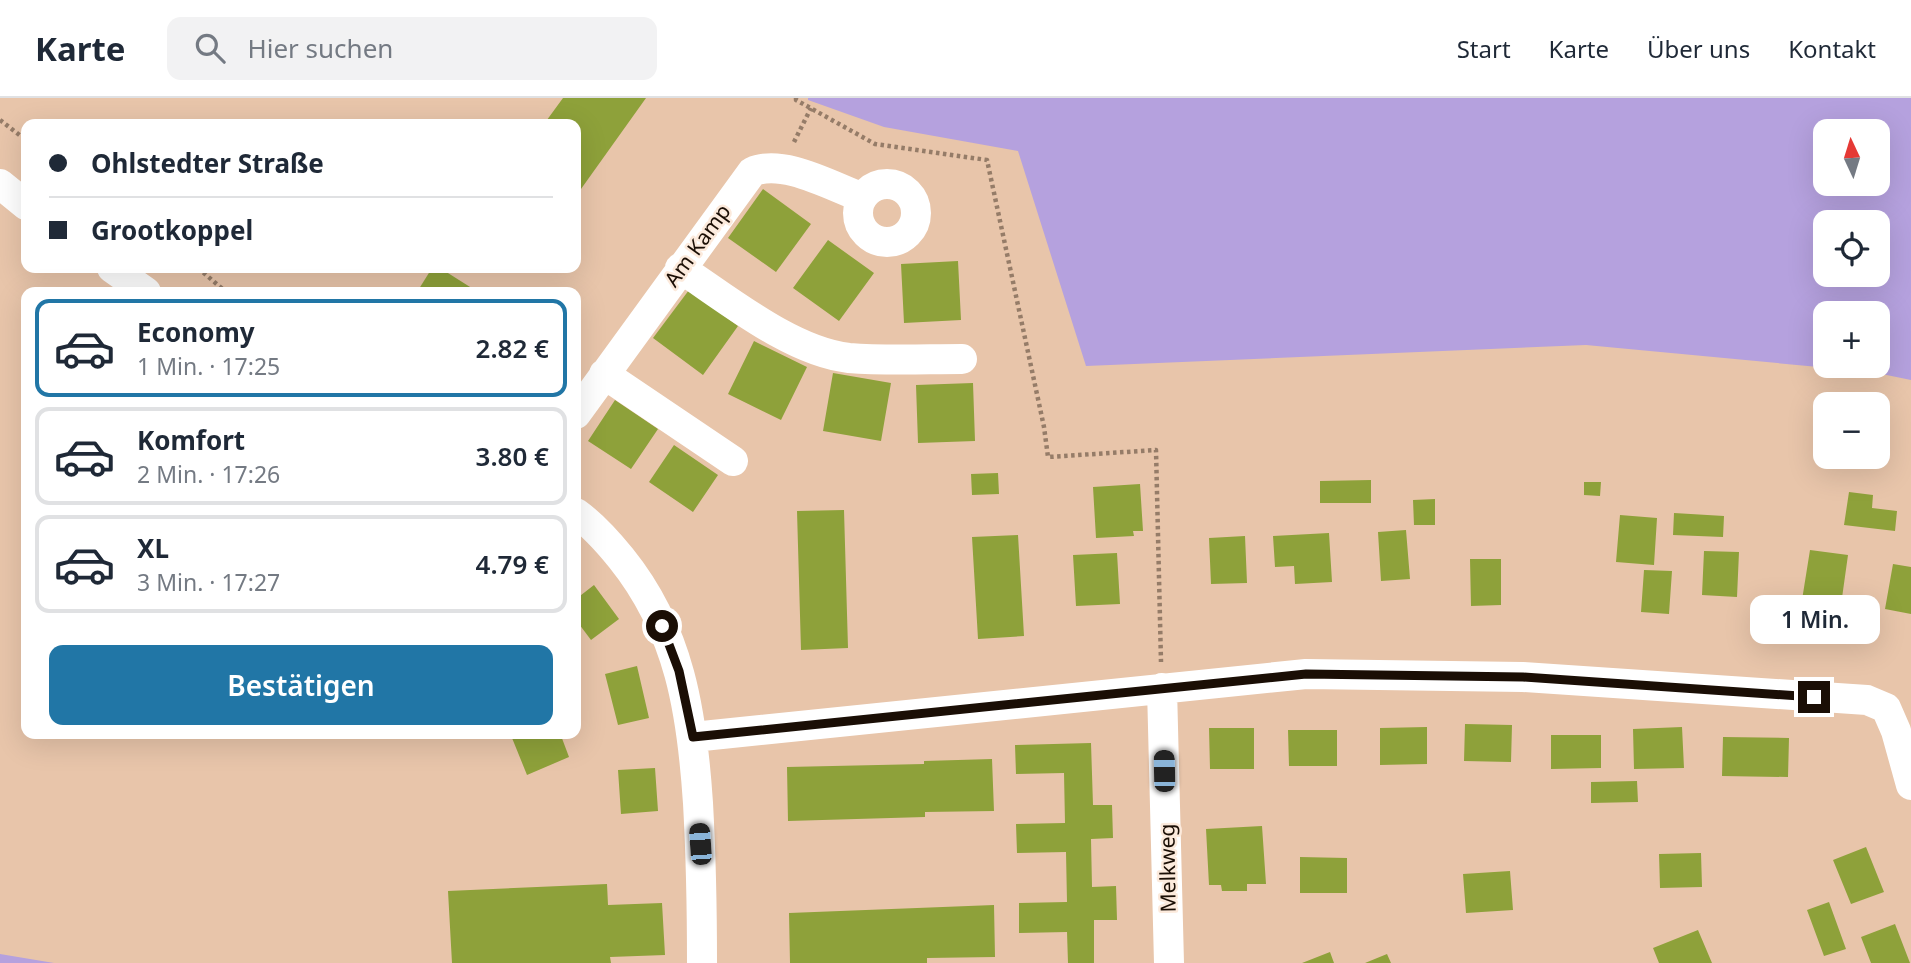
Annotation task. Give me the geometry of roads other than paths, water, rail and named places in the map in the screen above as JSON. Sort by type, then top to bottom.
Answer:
[{"type":"street","name":"Am Kamp","points":[[581,407],[752,172],[764,166],[782,168],[861,197]]},
{"type":"street","points":[[0,184],[21,201]]},
{"type":"street","points":[[680,268],[787,338],[816,350],[847,358],[962,359]]},
{"type":"street","points":[[119,273],[139,287]]},
{"type":"street","points":[[604,374],[733,461]]},
{"type":"street","points":[[581,518],[611,546],[636,577],[662,626],[679,671],[693,737],[702,871],[702,963]]},
{"type":"street","points":[[693,737],[1306,674],[1523,677],[1867,700],[1886,708],[1896,731],[1911,785]]},
{"type":"street","name":"Melkweg","points":[[1162,688],[1169,963]]}]
